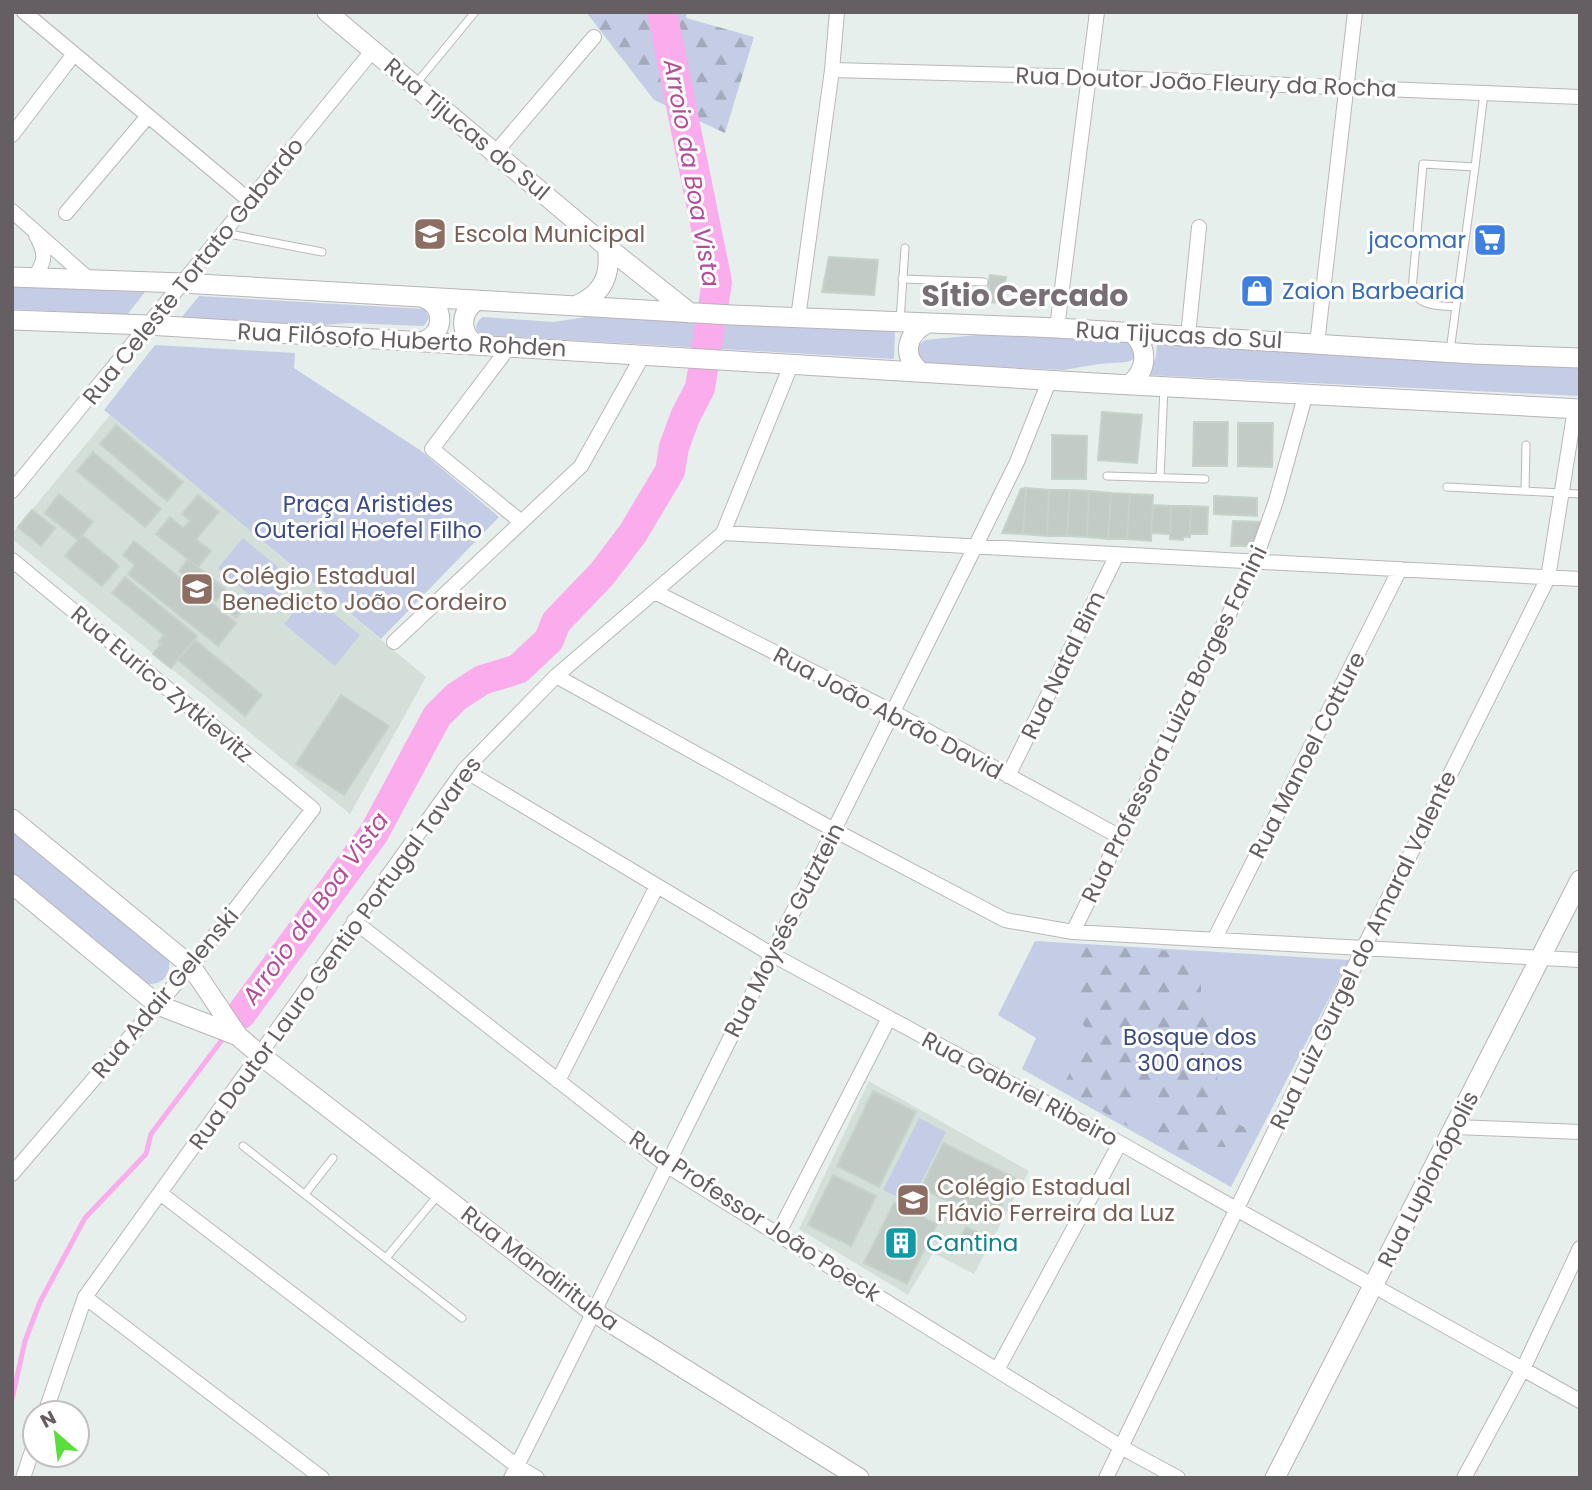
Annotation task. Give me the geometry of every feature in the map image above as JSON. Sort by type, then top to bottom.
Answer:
[{"type":"main road","name":"Rua Tijucas do Sul","points":[[338,16],[415,86],[607,247],[692,313],[1057,328],[1580,358]]},
{"type":"main road","points":[[574,306],[588,300],[600,290],[607,277],[607,247]]},
{"type":"main road","name":"Rua Filósofo Huberto Rohden","points":[[12,277],[183,283],[692,313]]},
{"type":"main road","points":[[421,342],[434,337],[441,318],[435,305],[424,298]]},
{"type":"main road","points":[[476,301],[466,310],[463,323],[466,335],[476,345]]},
{"type":"main road","name":"Rua Filósofo Huberto Rohden","points":[[12,320],[148,325],[729,359],[791,365]]},
{"type":"main road","points":[[921,372],[911,361],[908,347],[914,332],[928,323]]},
{"type":"main road","points":[[1129,384],[1140,374],[1144,359],[1142,344],[1133,333]]},
{"type":"main road","points":[[791,365],[1578,409]]},
{"type":"main road","name":"Rua Mandirituba","points":[[12,819],[191,966],[238,1036],[439,1194],[592,1311],[859,1478]]},
{"type":"main road","name":"Rua Lupionópolis","points":[[1275,1478],[1580,880]]},
{"type":"main road","name":"Rua Mandirituba","points":[[12,884],[158,1005],[238,1036]]},
{"type":"street","points":[[24,12],[250,201]]},
{"type":"street","points":[[798,318],[832,70],[837,12]]},
{"type":"street","points":[[1057,328],[1097,12]]},
{"type":"street","points":[[1317,344],[1355,12]]},
{"type":"street","points":[[495,153],[594,37]]},
{"type":"street","name":"Rua Celeste Tortato Gabardo","points":[[12,491],[373,50]]},
{"type":"street","points":[[12,135],[74,54]]},
{"type":"street","name":"Rua Doutor João Fleury da Rocha","points":[[832,70],[1089,76],[1580,97]]},
{"type":"street","points":[[66,213],[148,116]]},
{"type":"street","points":[[12,211],[91,281]]},
{"type":"street","points":[[32,227],[45,253],[43,265],[34,278]]},
{"type":"street","points":[[1188,336],[1199,227]]},
{"type":"street","points":[[509,347],[432,449],[520,521]]},
{"type":"street","points":[[394,642],[581,466],[643,355]]},
{"type":"street","name":"Rua Doutor Lauro Gentio Portugal Tavares","points":[[50,1399],[85,1297],[464,770],[556,676],[723,533],[791,365]]},
{"type":"street","name":"Rua Moysés Gutztein","points":[[514,1472],[1017,463],[1050,379]]},
{"type":"street","name":"Rua Professora Luiza Borges Fanini","points":[[1073,932],[1254,563],[1276,501],[1306,393]]},
{"type":"street","name":"Rua Luiz Gurgel do Amaral Valente","points":[[1106,1478],[1364,947],[1549,578],[1578,409]]},
{"type":"street","points":[[723,533],[1580,579]]},
{"type":"street","name":"Rua Natal Bim","points":[[1008,776],[1117,555]]},
{"type":"street","name":"Rua Eurico Zytkievitz","points":[[12,560],[313,808]]},
{"type":"street","name":"Rua Manoel Cotture","points":[[1214,940],[1400,569]]},
{"type":"street","name":"Rua João Abrão David","points":[[654,592],[893,712],[1120,838]]},
{"type":"street","points":[[556,676],[834,830],[1005,920],[1073,932],[1580,960]]},
{"type":"street","name":"Rua Gabriel Ribeiro","points":[[464,770],[771,954],[1120,1143],[1580,1401]]},
{"type":"street","name":"Rua Adair Gelenski","points":[[12,1174],[191,966],[313,808]]},
{"type":"street","points":[[558,1081],[657,886]]},
{"type":"street","name":"Rua Professor João Poeck","points":[[354,922],[666,1165],[1121,1447],[1178,1478]]},
{"type":"street","points":[[778,1234],[889,1018]]},
{"type":"street","points":[[1455,1127],[1580,1132]]},
{"type":"street","points":[[997,1370],[1120,1143]]},
{"type":"street","points":[[160,1193],[514,1472],[537,1478]]},
{"type":"street","points":[[1464,1478],[1575,1269],[1580,1248]]},
{"type":"street","points":[[85,1297],[322,1478]]},
{"type":"lane","points":[[415,86],[474,12]]},
{"type":"lane","points":[[1450,352],[1484,93]]},
{"type":"lane","points":[[1456,307],[1425,304],[1416,298],[1412,290],[1423,164],[1475,167]]},
{"type":"lane","points":[[224,233],[322,252]]},
{"type":"lane","points":[[900,322],[905,248]]},
{"type":"lane","points":[[902,279],[984,282]]},
{"type":"lane","points":[[1160,478],[1164,386]]},
{"type":"lane","points":[[1525,491],[1526,445]]},
{"type":"lane","points":[[1107,476],[1205,479]]},
{"type":"lane","points":[[1447,487],[1580,494]]},
{"type":"lane","points":[[243,1146],[462,1318]]},
{"type":"lane","points":[[306,1195],[333,1158]]},
{"type":"lane","points":[[386,1258],[439,1194]]},
{"type":"shaded area","name":"Colégio Estadual Benedicto João Cordeiro","points":[[110,415],[426,677],[350,814],[12,539],[12,534]]},
{"type":"shaded area","name":"Colégio Estadual Flávio Ferreira da Luz","points":[[869,1081],[1029,1171],[974,1274],[933,1253],[908,1295],[799,1229]]},
{"type":"green space","points":[[586,12],[687,12],[686,18],[754,37],[725,133],[654,100]]},
{"type":"green space","points":[[12,286],[145,292],[127,315],[12,309]]},
{"type":"green space","points":[[199,296],[425,309],[429,318],[424,326],[348,323],[310,326],[181,318]]},
{"type":"green space","points":[[483,317],[554,322],[586,317],[895,331],[894,359],[482,335],[476,326]]},
{"type":"green space","points":[[988,334],[1129,340],[1136,358],[1127,362],[1063,370],[922,363],[919,360],[918,346],[925,340]]},
{"type":"green space","points":[[1157,344],[1580,368],[1580,396],[1147,375],[1156,357]]},
{"type":"green space","name":"Praça Aristides Outerial Hoefel Filho","points":[[155,345],[295,353],[294,368],[420,450],[499,517],[381,639],[104,410]]},
{"type":"green space","points":[[243,538],[293,580],[267,610],[218,568]]},
{"type":"green space","points":[[309,593],[360,635],[335,666],[284,624]]},
{"type":"green space","points":[[12,829],[168,957],[168,973],[162,981],[146,984],[12,873]]},
{"type":"green space","name":"Bosque dos 300 anos","points":[[1035,941],[1349,960],[1231,1187],[1022,1069],[1036,1038],[998,1015]]},
{"type":"green space","points":[[1074,945],[1190,952],[1190,963],[1201,968],[1201,993],[1219,1030],[1214,1052],[1220,1060],[1217,1080],[1230,1089],[1222,1104],[1229,1120],[1253,1131],[1250,1138],[1240,1137],[1233,1147],[1216,1147],[1197,1159],[1179,1153],[1173,1141],[1158,1135],[1151,1127],[1163,1105],[1152,1088],[1143,1082],[1129,1127],[1063,1088],[1078,1053],[1094,1039],[1076,1015],[1079,969],[1068,963]]},
{"type":"green space","points":[[919,1118],[946,1132],[911,1203],[883,1190]]},
{"type":"building","points":[[829,257],[878,260],[874,295],[822,292]]},
{"type":"building","points":[[990,275],[1006,277],[1000,303],[986,302]]},
{"type":"building","name":"Zaion Barbearia","points":[[1248,280],[1268,281],[1262,303],[1248,301]]},
{"type":"building","points":[[1102,412],[1142,415],[1137,463],[1098,460]]},
{"type":"building","points":[[1194,422],[1228,422],[1227,466],[1193,466]]},
{"type":"building","points":[[1238,423],[1273,423],[1272,467],[1238,466]]},
{"type":"building","points":[[116,425],[183,482],[167,501],[100,444]]},
{"type":"building","points":[[1052,435],[1087,436],[1086,479],[1052,479]]},
{"type":"building","points":[[93,452],[161,509],[145,527],[77,471]]},
{"type":"building","points":[[1026,488],[1049,490],[1047,536],[1023,534]]},
{"type":"building","points":[[1026,488],[1023,534],[1002,533],[1021,489]]},
{"type":"building","points":[[1049,490],[1070,490],[1067,536],[1047,536]]},
{"type":"building","points":[[1070,490],[1089,491],[1087,537],[1067,536]]},
{"type":"building","points":[[1089,491],[1111,493],[1108,539],[1087,537]]},
{"type":"building","points":[[1111,493],[1130,494],[1127,539],[1108,539]]},
{"type":"building","points":[[59,494],[93,522],[78,540],[45,513]]},
{"type":"building","points":[[1130,494],[1153,495],[1151,541],[1127,539]]},
{"type":"building","points":[[198,495],[219,512],[196,539],[211,551],[198,567],[156,534],[170,517],[183,528],[190,521],[182,514]]},
{"type":"building","points":[[1214,496],[1257,498],[1257,516],[1214,514]]},
{"type":"building","points":[[1153,505],[1171,506],[1170,534],[1151,533]]},
{"type":"building","points":[[1171,506],[1191,506],[1190,537],[1183,537],[1183,540],[1170,539]]},
{"type":"building","points":[[1191,506],[1208,507],[1207,534],[1190,534]]},
{"type":"building","points":[[32,510],[55,528],[41,546],[18,527]]},
{"type":"building","points":[[1233,521],[1262,522],[1253,546],[1231,546]]},
{"type":"building","points":[[82,535],[119,566],[102,586],[65,556]]},
{"type":"building","points":[[134,541],[236,623],[218,646],[128,574],[135,565],[123,555]]},
{"type":"building","points":[[188,559],[225,589],[216,601],[179,571]]},
{"type":"building","points":[[125,577],[197,636],[171,668],[153,654],[164,635],[112,593]]},
{"type":"building","points":[[231,594],[246,606],[236,618],[222,606]]},
{"type":"building","points":[[195,640],[262,695],[245,716],[178,660]]},
{"type":"building","points":[[341,695],[389,726],[344,795],[296,764]]},
{"type":"building","points":[[873,1091],[916,1112],[879,1187],[837,1166]]},
{"type":"building","points":[[943,1143],[1015,1178],[992,1223],[921,1188]]},
{"type":"building","points":[[833,1175],[876,1196],[851,1246],[808,1225]]},
{"type":"building","name":"Cantina","points":[[894,1203],[937,1224],[907,1284],[864,1263]]},
{"type":"building","points":[[966,1227],[984,1236],[975,1253],[957,1244]]},
{"type":"waterway","name":"Arroio da Boa Vista","points":[[241,1014],[374,833],[437,716],[456,697],[482,680],[518,669],[549,640],[556,622],[602,574],[633,533],[670,471],[674,447],[700,388],[717,282],[662,12]]},
{"type":"waterway","name":"Arroio da Boa Vista","points":[[12,1399],[25,1341],[40,1302],[85,1218],[146,1154],[151,1134],[225,1036]]},
{"type":"place","name":"Escola Municipal","points":[[430,234]]},
{"type":"place","name":"jacomar","points":[[1490,240]]},
{"type":"place","name":"Zaion Barbearia","points":[[1257,291]]},
{"type":"place","name":"Colégio Estadual Benedicto João Cordeiro","points":[[197,589]]},
{"type":"place","name":"Colégio Estadual Flávio Ferreira da Luz","points":[[913,1200]]},
{"type":"place","name":"Cantina","points":[[901,1243]]},
{"type":"district","name":"Sítio Cercado","points":[[1025,295]]}]
